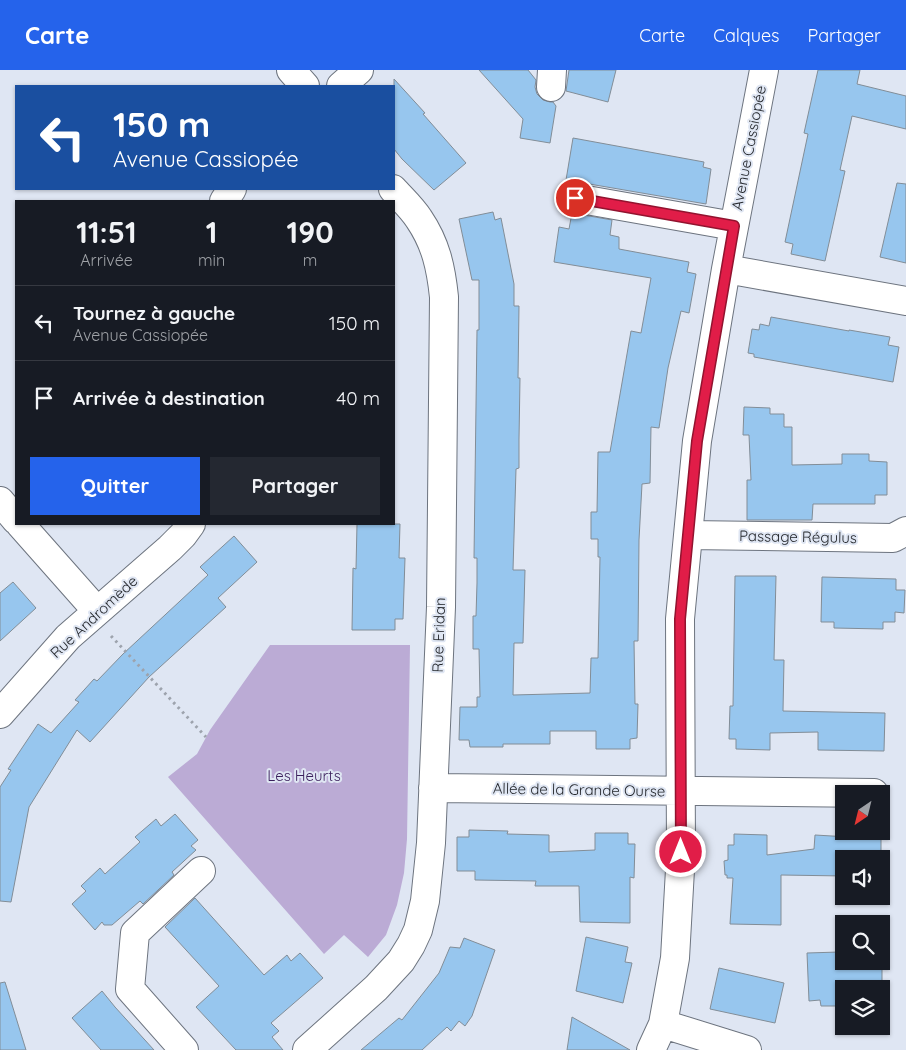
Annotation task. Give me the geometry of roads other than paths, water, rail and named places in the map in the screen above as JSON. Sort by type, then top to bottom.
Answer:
[{"type":"street","points":[[291,70],[304,85]]},
{"type":"street","points":[[342,85],[359,70]]},
{"type":"street","name":"Avenue Cassiopée","points":[[651,1050],[664,1024],[675,958],[681,852],[680,619],[697,441],[726,269],[764,70]]},
{"type":"street","name":"Rue Eridan","points":[[308,1050],[376,988],[401,961],[411,945],[425,901],[431,843],[441,607],[444,297],[442,273],[435,249],[419,219],[394,190]]},
{"type":"street","name":"Avenue Cassiopée","points":[[575,198],[734,226]]},
{"type":"street","points":[[726,269],[906,300]]},
{"type":"street","points":[[0,501],[15,519]]},
{"type":"street","points":[[21,525],[95,613]]},
{"type":"street","name":"Rue Andromède","points":[[0,714],[68,636],[170,548],[190,525]]},
{"type":"street","name":"Passage Régulus","points":[[688,535],[893,538],[906,531]]},
{"type":"street","name":"Allée de la Grande Ourse","points":[[433,788],[835,793]]},
{"type":"street","points":[[184,1050],[130,990],[135,934],[201,871]]},
{"type":"street","points":[[664,1024],[747,1050]]},
{"type":"park label","name":"Les Heurts","points":[[304,776]]}]
